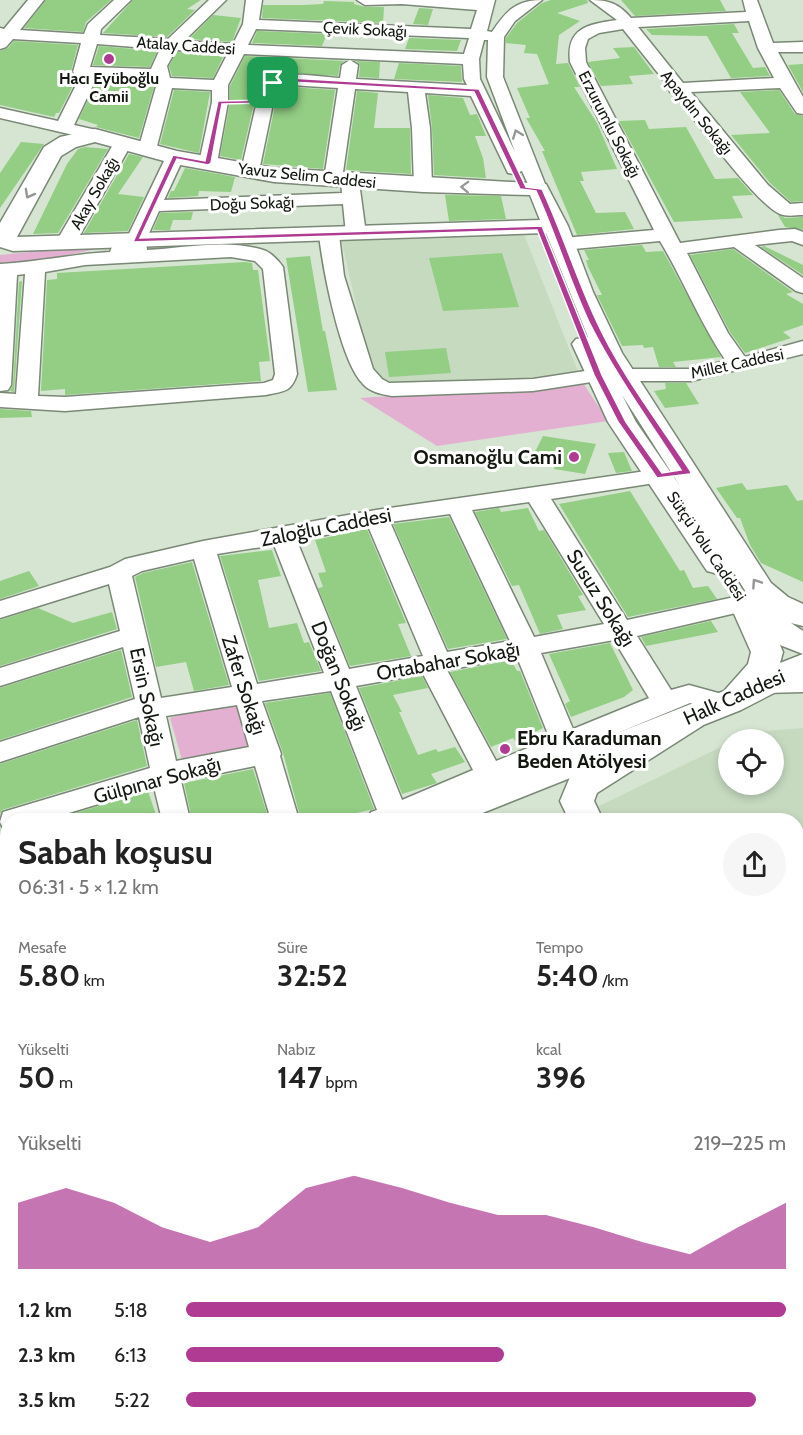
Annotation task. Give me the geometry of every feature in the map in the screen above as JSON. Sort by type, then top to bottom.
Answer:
[{"type":"main road","name":"Yavuz Selim Caddesi","points":[[95,135],[175,157],[345,186],[423,185],[531,189]]},
{"type":"main road","points":[[95,135],[69,142],[52,152],[3,238],[6,241],[13,244],[356,234],[553,233]]},
{"type":"main road","name":"Sütçü Yolu Caddesi","points":[[531,189],[553,233],[622,422],[673,474],[759,590],[777,604],[803,616]]},
{"type":"main road","name":"Sütçü Yolu Caddesi","points":[[673,474],[744,603],[789,637],[803,643]]},
{"type":"main road","points":[[726,703],[763,668],[767,652],[744,603]]},
{"type":"main road","name":"Halk Caddesi","points":[[447,813],[677,710],[726,703],[803,665]]},
{"type":"main road","points":[[583,813],[577,801],[582,786],[677,710]]},
{"type":"street","points":[[3,37],[36,0]]},
{"type":"street","points":[[123,0],[94,27],[81,72],[220,85]]},
{"type":"street","points":[[147,150],[162,79],[159,64],[182,32],[218,0]]},
{"type":"street","points":[[237,0],[269,0]]},
{"type":"street","points":[[208,163],[220,102],[220,85],[251,24],[254,0]]},
{"type":"street","points":[[366,0],[486,3]]},
{"type":"street","name":"Sütçü Yolu Caddesi","points":[[478,34],[489,18],[513,0]]},
{"type":"street","points":[[496,37],[509,18],[534,0]]},
{"type":"street","name":"Apaydın Sokağı","points":[[598,0],[618,14],[627,24],[676,88],[762,189],[785,210],[803,209]]},
{"type":"street","name":"Sütçü Yolu Caddesi","points":[[486,3],[471,59],[472,79],[476,91],[531,189]]},
{"type":"street","points":[[753,8],[766,48],[784,83],[803,109]]},
{"type":"street","name":"Erzurumlu Sokağı","points":[[740,365],[718,334],[578,62],[576,49],[578,40],[584,33],[600,28],[753,8]]},
{"type":"street","name":"Çevik Sokağı","points":[[251,24],[478,34],[496,37]]},
{"type":"street","points":[[330,52],[336,28]]},
{"type":"street","name":"Atalay Caddesi","points":[[3,37],[90,39],[238,49],[353,52],[471,59]]},
{"type":"street","name":"Sütçü Yolu Caddesi","points":[[496,37],[495,77],[531,189]]},
{"type":"street","points":[[766,48],[803,47]]},
{"type":"street","points":[[353,52],[346,84],[345,186],[356,234]]},
{"type":"street","points":[[64,127],[89,76]]},
{"type":"street","points":[[250,171],[268,88],[273,83],[290,80],[476,91]]},
{"type":"street","points":[[676,88],[784,83]]},
{"type":"street","points":[[416,88],[421,128],[423,185]]},
{"type":"street","points":[[220,102],[265,102]]},
{"type":"street","name":"Yavuz Selim Caddesi","points":[[0,113],[95,135]]},
{"type":"street","points":[[0,124],[47,133],[56,140],[52,152]]},
{"type":"street","name":"Akay Sokağı","points":[[66,242],[123,143]]},
{"type":"street","points":[[85,259],[102,253],[140,248],[136,240],[154,206],[175,157]]},
{"type":"street","name":"Doğu Sokağı","points":[[154,206],[345,186]]},
{"type":"street","points":[[553,233],[671,242],[739,242],[795,235],[803,239]]},
{"type":"street","name":"Millet Caddesi","points":[[329,235],[334,276],[362,369],[377,388],[392,390],[533,385],[606,376],[691,375],[785,354],[803,347]]},
{"type":"street","points":[[739,242],[803,287]]},
{"type":"street","points":[[0,385],[4,270],[35,268],[85,259],[231,251],[261,256],[273,267],[286,374],[283,384],[266,389],[65,404],[0,400]]},
{"type":"street","points":[[28,401],[26,390],[35,268]]},
{"type":"street","points":[[606,376],[638,366],[691,375]]},
{"type":"street","name":"Zaloğlu Caddesi","points":[[0,610],[119,573],[134,565],[203,549],[376,517],[673,474]]},
{"type":"street","name":"Susuz Sokağı","points":[[536,494],[677,710]]},
{"type":"street","points":[[458,506],[526,647],[566,745]]},
{"type":"street","points":[[376,517],[434,662],[490,776]]},
{"type":"street","name":"Doğan Sokağı","points":[[283,536],[341,680],[385,813]]},
{"type":"street","name":"Zafer Sokağı","points":[[203,549],[245,694],[267,754],[283,813]]},
{"type":"street","name":"Ersin Sokağı","points":[[119,573],[174,813]]},
{"type":"street","name":"Ortabahar Sokağı","points":[[0,752],[150,707],[341,680],[622,629],[744,603]]},
{"type":"street","points":[[0,677],[134,635]]},
{"type":"street","points":[[764,684],[803,683]]},
{"type":"street","points":[[399,813],[566,745],[677,710]]},
{"type":"street","name":"Gülpınar Sokağı","points":[[36,813],[164,774],[267,754]]},
{"type":"shaded area","points":[[523,232],[579,374],[395,388],[372,375],[341,239]]},
{"type":"shaded area","points":[[60,249],[97,249],[44,260],[0,263],[0,255]]},
{"type":"shaded area","points":[[583,383],[608,421],[437,446],[360,398]]},
{"type":"shaded area","points":[[234,699],[259,751],[184,767],[170,718]]},
{"type":"shaded area","points":[[803,728],[803,813],[599,813],[593,809],[718,748],[718,795],[784,795],[784,729]]},
{"type":"building","points":[[46,0],[111,0],[86,22],[83,32],[24,28]]},
{"type":"building","points":[[133,0],[201,0],[187,9],[195,10],[167,37],[103,33]]},
{"type":"building","points":[[551,0],[587,0],[588,3],[557,13],[580,21],[559,35],[556,64],[568,63],[580,87],[574,87],[597,123],[617,169],[581,172],[584,181],[580,181],[596,213],[625,212],[634,229],[577,235],[542,151],[545,151],[526,118],[530,118],[517,88],[549,84],[537,54],[524,53],[526,45],[506,43],[506,38],[517,23],[542,3]]},
{"type":"building","points":[[621,0],[720,0],[726,11],[635,16]]},
{"type":"building","points":[[324,1],[354,2],[354,4],[365,7],[384,7],[383,23],[262,18],[263,5],[323,4]]},
{"type":"building","points":[[419,8],[433,9],[428,25],[413,24]]},
{"type":"building","points":[[213,15],[241,18],[232,42],[189,39]]},
{"type":"building","points":[[734,24],[739,33],[732,33],[753,68],[765,67],[770,76],[731,78],[707,36],[652,35],[646,29]]},
{"type":"building","points":[[257,31],[327,34],[322,46],[252,43]]},
{"type":"building","points":[[409,38],[461,40],[457,51],[405,49]]},
{"type":"building","points":[[14,41],[78,45],[71,71],[77,78],[59,113],[56,113],[54,117],[0,105],[0,51],[8,48]]},
{"type":"building","points":[[99,46],[157,51],[150,67],[93,65]]},
{"type":"building","points":[[634,47],[654,74],[629,76],[633,84],[601,86],[588,62],[620,58],[613,48]]},
{"type":"building","points":[[177,52],[224,55],[213,78],[172,76],[169,66]]},
{"type":"building","points":[[245,56],[344,61],[340,65],[338,76],[286,73],[266,79],[258,86],[241,160],[220,156],[230,102],[230,86]]},
{"type":"building","points":[[356,61],[380,62],[379,78],[359,77],[360,65]]},
{"type":"building","points":[[399,63],[461,66],[462,82],[394,79]]},
{"type":"building","points":[[803,64],[803,92],[788,65]]},
{"type":"building","points":[[98,79],[153,81],[155,83],[139,138],[96,127],[98,125],[79,119]]},
{"type":"building","points":[[290,87],[335,90],[323,169],[263,164],[278,91]]},
{"type":"building","points":[[174,90],[210,92],[199,153],[160,144]]},
{"type":"building","points":[[779,90],[795,114],[803,116],[803,201],[791,202],[770,183],[731,135],[770,133],[740,92]]},
{"type":"building","points":[[357,91],[378,93],[374,128],[410,128],[411,174],[346,170]]},
{"type":"building","points":[[428,95],[463,98],[470,115],[477,114],[486,136],[475,136],[483,158],[486,178],[434,175]]},
{"type":"building","points":[[645,120],[649,129],[686,127],[715,179],[738,178],[753,195],[732,196],[743,218],[674,222],[619,121]]},
{"type":"building","points":[[21,142],[44,144],[0,208],[0,173]]},
{"type":"building","points":[[85,147],[108,149],[58,233],[33,234],[67,164],[78,149]]},
{"type":"building","points":[[129,154],[143,157],[118,194],[144,197],[128,231],[84,233]]},
{"type":"building","points":[[185,168],[235,177],[231,192],[199,191],[198,196],[168,198]]},
{"type":"building","points":[[445,195],[501,196],[506,219],[449,221]]},
{"type":"building","points":[[193,212],[191,220],[173,220],[170,230],[153,230],[160,213]]},
{"type":"building","points":[[778,215],[785,218],[803,217],[803,230],[785,227]]},
{"type":"building","points":[[642,245],[646,252],[663,251],[721,357],[673,362],[676,367],[659,367],[653,347],[622,346],[597,295],[602,295],[588,267],[586,260],[589,260],[584,250]]},
{"type":"building","points":[[764,246],[803,265],[803,275],[761,247]]},
{"type":"building","points":[[733,249],[793,292],[786,294],[803,304],[803,325],[783,332],[791,338],[745,353],[730,332],[690,255]]},
{"type":"building","points":[[502,253],[519,307],[443,311],[429,258]]},
{"type":"building","points":[[310,256],[323,331],[325,331],[337,390],[308,392],[286,258]]},
{"type":"building","points":[[252,263],[253,270],[258,270],[270,361],[259,362],[261,381],[65,395],[65,389],[41,391],[47,280],[57,279],[57,273]]},
{"type":"building","points":[[22,281],[14,392],[10,391],[13,385],[19,282]]},
{"type":"building","points":[[446,348],[451,373],[389,377],[385,352]]},
{"type":"building","points":[[665,383],[686,383],[699,404],[665,408],[654,391],[666,389]]},
{"type":"building","points":[[0,409],[31,411],[32,417],[0,418]]},
{"type":"building","name":"Osmanoğlu Cami","points":[[543,436],[596,444],[585,474],[554,469],[556,459],[534,454]]},
{"type":"building","points":[[624,452],[632,471],[616,473],[608,453]]},
{"type":"building","points":[[742,483],[747,490],[787,485],[797,501],[803,500],[803,582],[761,563],[750,545],[740,518],[737,518],[716,488]]},
{"type":"building","points":[[630,491],[680,571],[684,570],[693,588],[708,586],[717,599],[628,617],[559,504]]},
{"type":"building","points":[[499,508],[501,512],[528,508],[539,531],[544,530],[583,595],[578,596],[586,610],[557,615],[563,629],[540,634],[519,585],[512,586],[475,512]]},
{"type":"building","points":[[449,517],[507,639],[448,649],[393,524]]},
{"type":"building","points":[[367,529],[406,623],[398,624],[411,656],[350,666],[318,588],[323,587],[318,573],[326,572],[315,540]]},
{"type":"building","points":[[272,550],[281,576],[258,580],[269,628],[297,623],[304,643],[309,642],[321,671],[259,681],[220,556]]},
{"type":"building","points":[[192,562],[229,685],[194,691],[186,662],[156,667],[135,577],[143,573]]},
{"type":"building","points":[[29,571],[39,586],[0,599],[0,581]]},
{"type":"building","points":[[38,608],[73,623],[112,612],[117,629],[0,666],[0,620]]},
{"type":"building","points":[[711,621],[718,632],[646,646],[641,637]]},
{"type":"building","points":[[610,643],[633,690],[624,697],[571,717],[565,704],[570,701],[549,654]]},
{"type":"building","points":[[121,650],[132,697],[0,740],[0,688]]},
{"type":"building","points":[[511,660],[517,671],[520,671],[543,728],[516,742],[513,738],[491,747],[450,672]]},
{"type":"building","points":[[422,676],[428,688],[393,695],[418,755],[436,749],[438,752],[455,747],[465,762],[431,774],[437,783],[402,794],[359,688]]},
{"type":"building","points":[[330,693],[374,809],[357,813],[299,813],[283,753],[265,703]]},
{"type":"building","points":[[137,720],[147,766],[2,810],[0,813],[0,764]]},
{"type":"building","points":[[253,769],[267,813],[190,813],[184,783]]},
{"type":"building","points":[[148,791],[155,813],[75,813]]},
{"type":"place","name":"Hacı Eyüboğlu Camii","points":[[109,59]]},
{"type":"place","name":"Osmanoğlu Cami","points":[[574,457]]},
{"type":"place","name":"Ebru Karaduman Beden Atölyesi","points":[[505,749]]},
{"type":"route","points":[[290,80],[476,91],[523,189],[538,189],[556,226],[592,321],[609,353],[687,472],[660,476],[622,422],[598,375],[576,323],[540,227],[136,240],[154,206],[175,157],[208,163],[220,102],[265,102],[268,88],[273,83],[290,80]]}]
